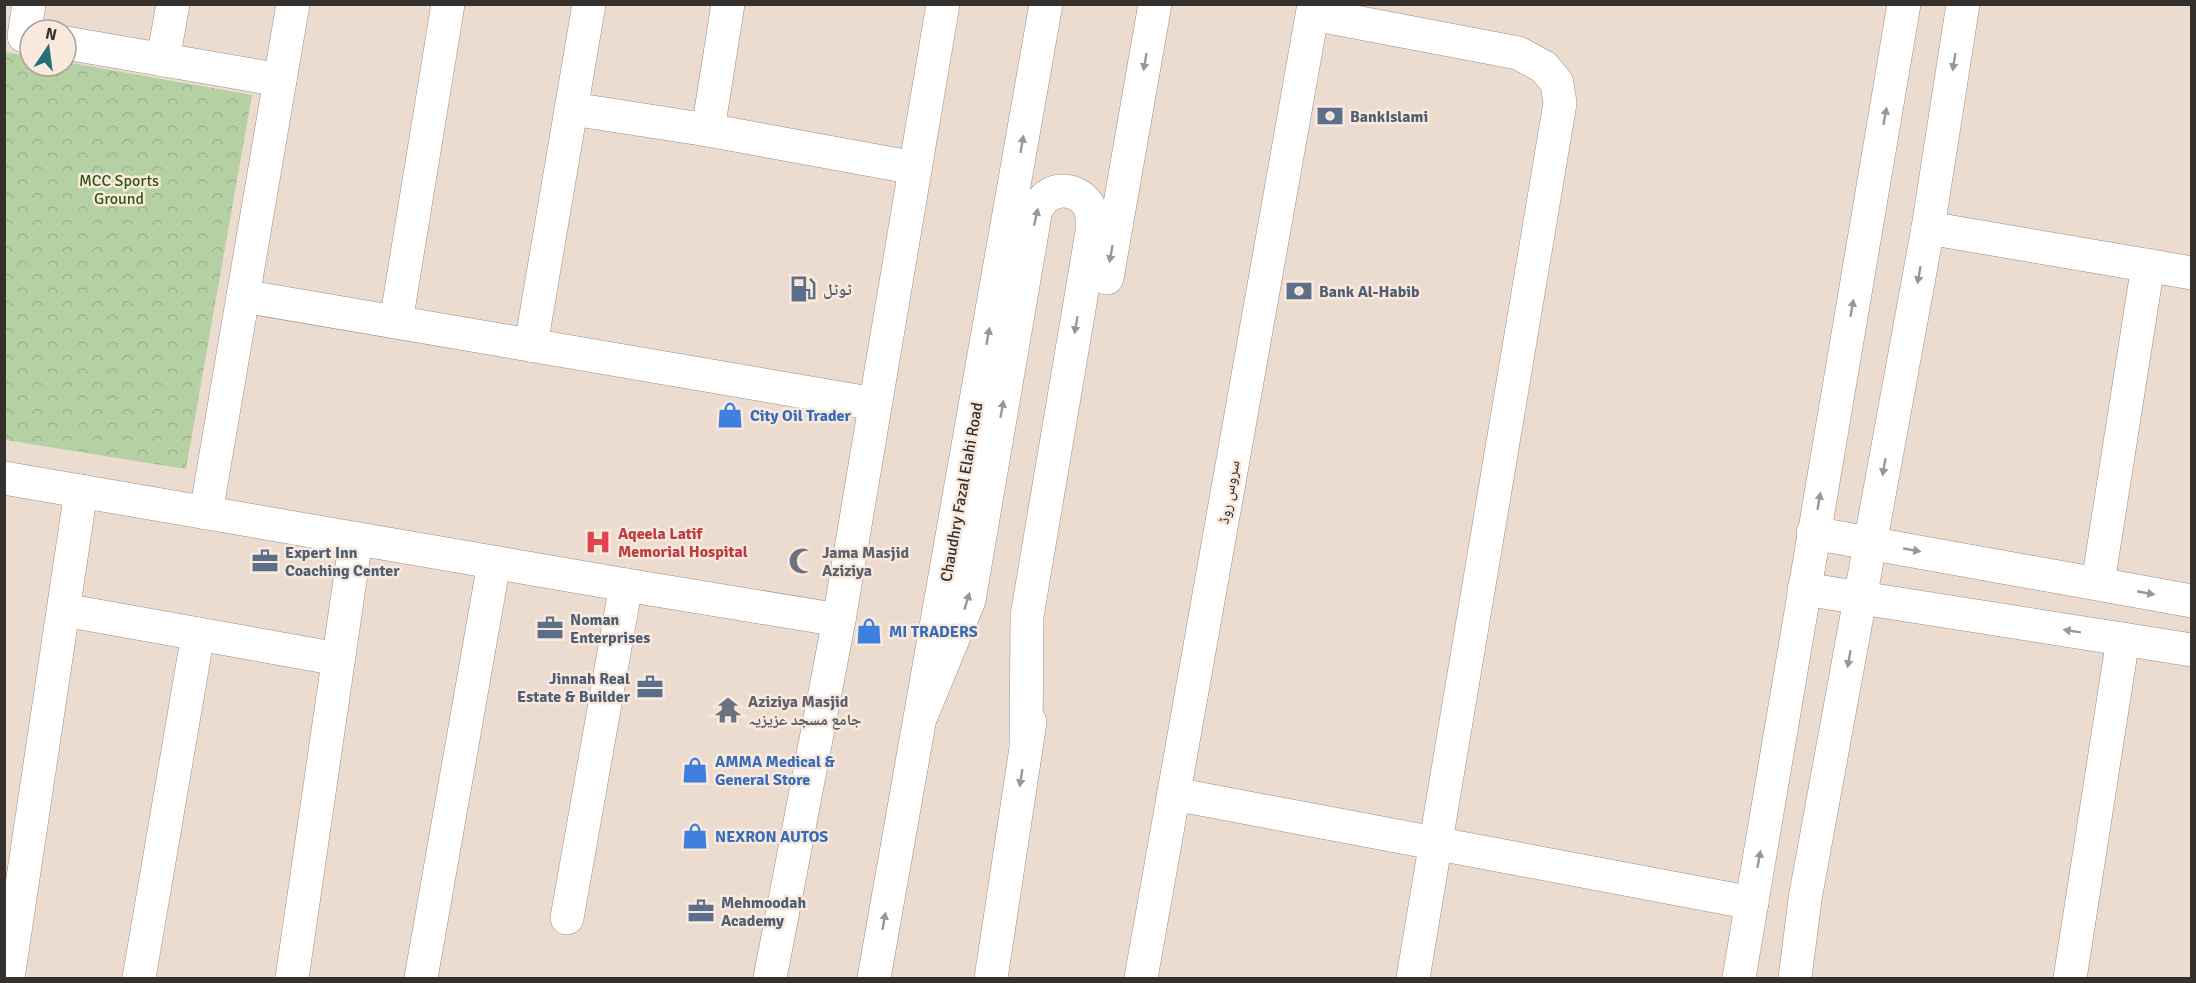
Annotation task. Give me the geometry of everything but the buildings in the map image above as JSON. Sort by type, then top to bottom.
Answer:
[{"type":"street","points":[[163,60],[173,4]]},
{"type":"street","points":[[206,513],[293,4]]},
{"type":"street","points":[[396,322],[448,4]]},
{"type":"street","points":[[531,345],[589,4]]},
{"type":"street","points":[[708,130],[728,4]]},
{"type":"street","points":[[771,978],[840,620],[943,4]]},
{"type":"street","name":"Chaudhry Fazal Elahi Road","points":[[874,978],[1046,4]]},
{"type":"street","points":[[991,978],[1026,744],[1155,4]]},
{"type":"street","points":[[1739,978],[1904,4]]},
{"type":"street","points":[[1795,978],[1805,899],[1928,228],[1963,4]]},
{"type":"street","points":[[1314,9],[1518,53],[1544,67],[1551,75],[1557,83],[1560,104],[1413,978]]},
{"type":"street","name":"سروس روڈ","points":[[1142,978],[1314,9]]},
{"type":"street","points":[[78,45],[280,80]]},
{"type":"street","points":[[572,109],[708,130],[915,168]]},
{"type":"street","points":[[922,714],[969,600],[1036,209],[1048,195],[1065,191],[1074,193],[1088,204],[1092,213],[1092,232],[1027,616],[1026,744]]},
{"type":"street","points":[[1928,228],[2192,273]]},
{"type":"street","points":[[2098,584],[2148,265]]},
{"type":"street","points":[[243,296],[875,404]]},
{"type":"street","points":[[4,478],[840,620]]},
{"type":"street","points":[[8,978],[81,491]]},
{"type":"street","points":[[1813,533],[2192,602]]},
{"type":"street","points":[[292,978],[356,539]]},
{"type":"street","points":[[421,978],[494,563]]},
{"type":"street","points":[[567,918],[626,585]]},
{"type":"street","points":[[1804,589],[2192,650]]},
{"type":"street","points":[[64,610],[338,659]]},
{"type":"street","points":[[140,978],[198,634]]},
{"type":"street","points":[[2070,978],[2123,639]]},
{"type":"street","points":[[1174,794],[1752,903]]},
{"type":"green space","name":"MCC Sports Ground","points":[[4,52],[18,54],[18,78],[78,78],[78,64],[252,95],[186,469],[5,440]]},
{"type":"place","name":"BankIslami","points":[[1330,116]]},
{"type":"place","name":"ٹوٹل","points":[[803,289]]},
{"type":"place","name":"Bank Al-Habib","points":[[1299,291]]},
{"type":"place","name":"City Oil Trader","points":[[730,415]]},
{"type":"place","name":"Aqeela Latif Memorial Hospital","points":[[598,542]]},
{"type":"place","name":"Expert Inn Coaching Center","points":[[265,561]]},
{"type":"place","name":"Jama Masjid Aziziya","points":[[802,561]]},
{"type":"place","name":"Noman Enterprises","points":[[550,628]]},
{"type":"place","name":"MI TRADERS","points":[[869,631]]},
{"type":"place","name":"Jinnah Real Estate & Builder","points":[[650,687]]},
{"type":"place","name":"Aziziya Masjid جامع مسجد عزیزیہ","points":[[728,710]]},
{"type":"place","name":"AMMA Medical & General Store","points":[[695,770]]},
{"type":"place","name":"NEXRON AUTOS","points":[[695,836]]},
{"type":"place","name":"Mehmoodah Academy","points":[[701,911]]}]
